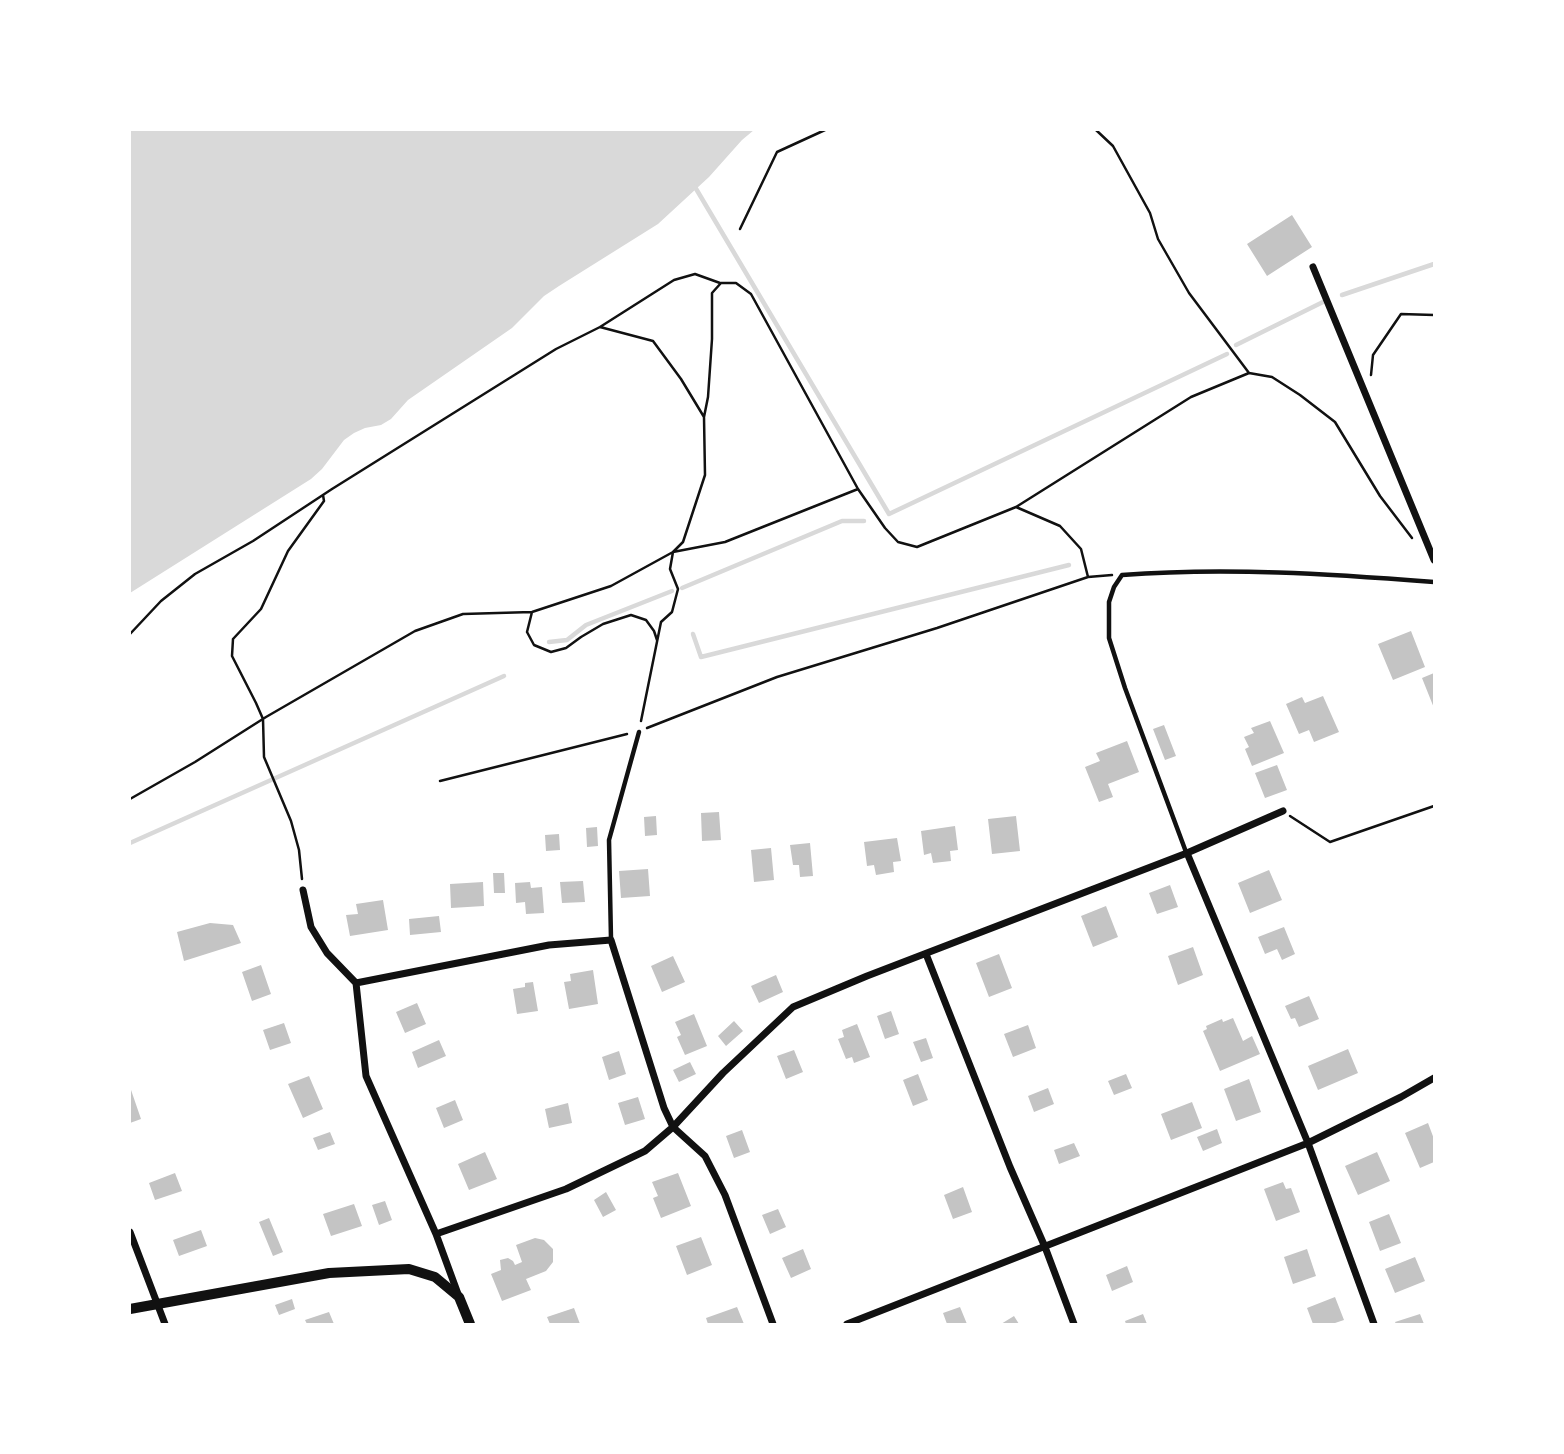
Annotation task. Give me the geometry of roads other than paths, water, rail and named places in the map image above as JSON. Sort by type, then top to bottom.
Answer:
[{"type":"street","points":[[1313,267],[1434,556]]},
{"type":"street","points":[[436,1234],[576,1185],[645,1151],[673,1127],[723,1073],[793,1007],[1187,853],[1283,811]]},
{"type":"street","points":[[1187,853],[1308,1143],[1374,1325]]},
{"type":"street","points":[[303,890],[311,927],[327,953],[356,983],[366,1076],[436,1234],[470,1325]]},
{"type":"street","points":[[356,983],[548,945],[611,940],[664,1108],[673,1127],[705,1156],[725,1195],[773,1325]]},
{"type":"street","points":[[926,954],[1074,1325]]},
{"type":"street","points":[[847,1325],[1308,1143],[1401,1097],[1434,1077]]},
{"type":"street","points":[[130,1232],[166,1325]]},
{"type":"street","points":[[130,1308],[329,1273],[409,1269],[435,1277],[459,1297]]},
{"type":"lane","points":[[1187,853],[1109,638],[1109,601],[1122,575],[1168,571],[1295,573],[1434,582]]},
{"type":"lane","points":[[611,940],[609,840],[639,732]]},
{"type":"waterway","points":[[695,187],[889,514],[1227,354]]},
{"type":"waterway","points":[[1342,295],[1434,264]]},
{"type":"waterway","points":[[1236,345],[1323,302]]},
{"type":"waterway","points":[[682,588],[842,521],[864,521]]},
{"type":"waterway","points":[[693,634],[701,657],[1069,565]]},
{"type":"waterway","points":[[549,642],[567,640],[586,625],[672,591]]},
{"type":"waterway","points":[[130,843],[504,676]]}]
